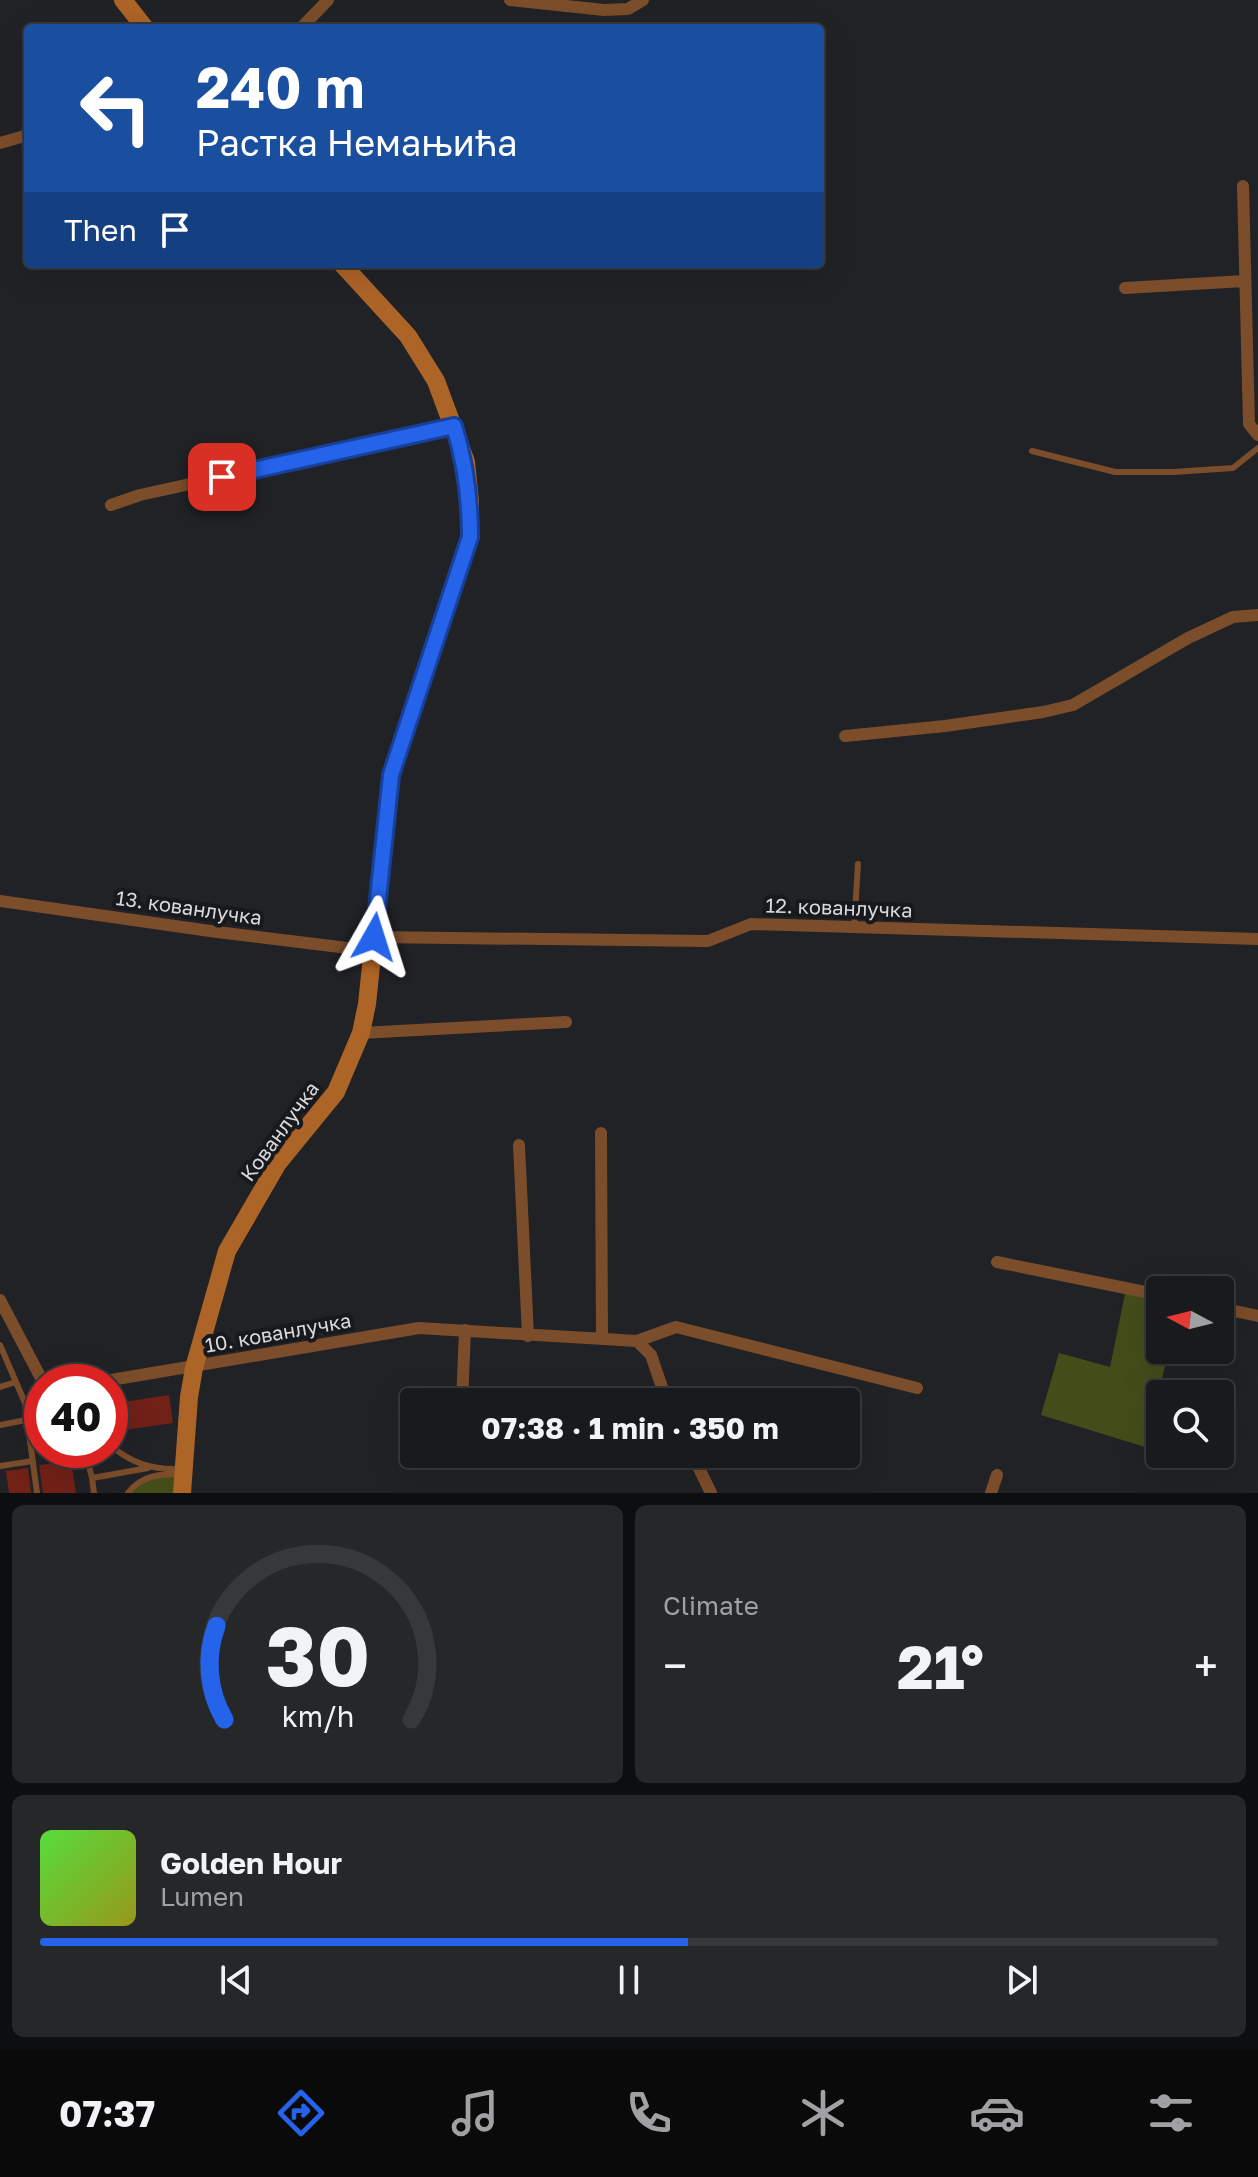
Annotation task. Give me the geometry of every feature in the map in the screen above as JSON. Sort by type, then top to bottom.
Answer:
[{"type":"street","points":[[123,0],[142,24]]},
{"type":"street","points":[[305,24],[328,0]]},
{"type":"street","points":[[510,0],[604,10],[628,9],[643,0]]},
{"type":"street","points":[[0,143],[24,136]]},
{"type":"street","points":[[1243,186],[1249,424],[1258,435]]},
{"type":"street","name":"Кованлучка","points":[[183,1479],[194,1368],[227,1251],[278,1163],[336,1092],[361,1033],[391,775],[470,537],[466,462],[436,381],[408,336],[346,268]]},
{"type":"street","points":[[1125,288],[1244,281]]},
{"type":"street","points":[[111,505],[140,495],[454,426]]},
{"type":"street","points":[[845,736],[945,726],[1073,705],[1188,638],[1233,617],[1258,615]]},
{"type":"street","name":"13. кованлучка","points":[[0,901],[217,932],[373,944]]},
{"type":"street","name":"12. кованлучка","points":[[373,944],[708,941],[751,924],[1258,939]]},
{"type":"street","points":[[361,1033],[566,1022]]},
{"type":"street","points":[[601,1133],[602,1338]]},
{"type":"street","points":[[519,1145],[528,1336]]},
{"type":"street","points":[[997,1262],[1146,1292]]},
{"type":"street","points":[[0,1300],[34,1364]]},
{"type":"street","points":[[1234,1311],[1258,1316]]},
{"type":"street","name":"10. кованлучка","points":[[128,1378],[419,1328],[637,1341],[676,1327],[917,1388]]},
{"type":"street","points":[[463,1388],[465,1330]]},
{"type":"street","points":[[637,1341],[651,1355],[662,1388]]},
{"type":"street","points":[[699,1468],[711,1493]]},
{"type":"street","points":[[991,1493],[997,1475]]},
{"type":"lane","points":[[1032,451],[1115,472],[1173,472],[1233,468],[1258,448]]},
{"type":"lane","points":[[854,927],[858,864]]},
{"type":"lane","points":[[1,1349],[24,1401]]},
{"type":"lane","points":[[0,1387],[16,1382]]},
{"type":"lane","points":[[0,1425],[24,1420]]},
{"type":"lane","points":[[128,1460],[183,1479]]},
{"type":"lane","points":[[0,1466],[24,1462]]},
{"type":"lane","points":[[92,1478],[152,1467]]},
{"type":"lane","points":[[34,1468],[37,1493]]},
{"type":"lane","points":[[90,1468],[94,1493]]},
{"type":"lane","points":[[115,1474],[183,1479]]},
{"type":"lane","points":[[128,1493],[137,1483],[152,1476]]},
{"type":"green space","points":[[1126,1289],[1146,1293],[1146,1364],[1166,1364],[1162,1380],[1146,1380],[1145,1447],[1041,1415],[1059,1353],[1110,1367]]},
{"type":"green space","points":[[183,1474],[182,1493],[128,1493],[144,1479]]},
{"type":"building","points":[[169,1395],[173,1423],[128,1429],[128,1401]]},
{"type":"building","points":[[28,1468],[31,1493],[9,1493],[6,1471]]},
{"type":"building","points":[[39,1468],[72,1468],[76,1493],[43,1493]]},
{"type":"route","points":[[222,477],[454,426],[466,462],[470,537],[391,775],[374,937]]}]
